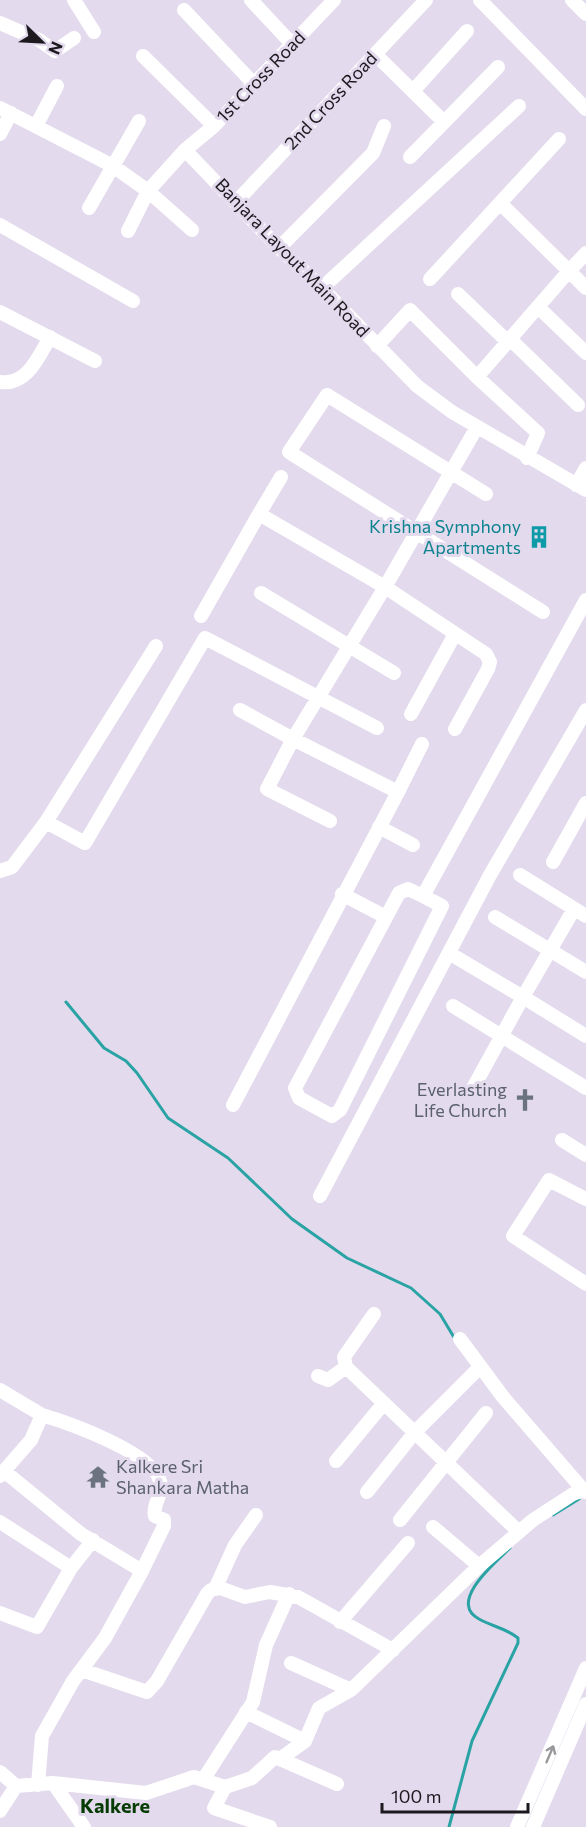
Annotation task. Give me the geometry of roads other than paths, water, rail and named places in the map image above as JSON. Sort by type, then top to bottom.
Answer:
[{"type":"street","points":[[74,0],[94,32]]},
{"type":"street","points":[[251,0],[292,44]]},
{"type":"street","name":"1st Cross Road","points":[[185,150],[214,126],[334,0]]},
{"type":"street","name":"2nd Cross Road","points":[[236,202],[426,0]]},
{"type":"street","points":[[480,0],[586,109]]},
{"type":"street","points":[[572,0],[586,14]]},
{"type":"street","points":[[184,10],[254,84]]},
{"type":"street","points":[[0,23],[39,40],[56,51],[74,38]]},
{"type":"street","points":[[413,91],[466,31]]},
{"type":"street","points":[[376,55],[444,122]]},
{"type":"street","points":[[143,56],[214,126]]},
{"type":"street","points":[[410,157],[498,67]]},
{"type":"street","points":[[36,126],[57,86]]},
{"type":"street","points":[[322,288],[519,106]]},
{"type":"street","points":[[0,134],[5,111],[113,166],[148,191],[192,230]]},
{"type":"street","points":[[89,208],[139,121]]},
{"type":"street","points":[[279,248],[373,153],[384,126]]},
{"type":"street","points":[[430,279],[559,139]]},
{"type":"street","points":[[128,231],[148,191],[185,150]]},
{"type":"street","name":"Banjara Layout Main Road","points":[[185,150],[417,386],[477,427],[581,488]]},
{"type":"street","points":[[500,203],[586,288]]},
{"type":"street","points":[[0,225],[133,301]]},
{"type":"street","points":[[477,377],[586,253]]},
{"type":"street","points":[[458,294],[578,405]]},
{"type":"street","points":[[538,307],[586,353]]},
{"type":"street","points":[[377,346],[410,310],[477,377],[538,433],[527,458]]},
{"type":"street","points":[[2,318],[50,337],[95,362]]},
{"type":"street","points":[[0,382],[10,383],[25,374],[50,337]]},
{"type":"street","points":[[486,494],[450,474],[327,395],[289,452],[543,612]]},
{"type":"street","points":[[330,820],[267,789],[293,739],[385,587],[477,427]]},
{"type":"street","points":[[581,488],[586,468]]},
{"type":"street","points":[[201,616],[281,477]]},
{"type":"street","points":[[259,514],[385,587],[486,654],[490,662],[455,729]]},
{"type":"street","points":[[261,593],[394,673]]},
{"type":"street","points":[[423,896],[586,600]]},
{"type":"street","points":[[411,714],[455,634]]},
{"type":"street","points":[[46,822],[85,843],[205,638],[377,728]]},
{"type":"street","points":[[0,870],[12,867],[46,822],[156,646]]},
{"type":"street","points":[[240,710],[398,792]]},
{"type":"street","points":[[320,1196],[490,875],[586,710]]},
{"type":"street","points":[[233,1105],[266,1047],[342,894],[422,744]]},
{"type":"street","points":[[553,862],[586,803]]},
{"type":"street","points":[[379,827],[413,845]]},
{"type":"street","points":[[473,1088],[523,997],[551,951],[580,912],[520,875]]},
{"type":"street","points":[[408,889],[423,896],[442,906],[340,1110],[332,1116],[299,1098],[295,1088],[399,893],[408,889]]},
{"type":"street","points":[[342,894],[380,914]]},
{"type":"street","points":[[495,917],[586,972]]},
{"type":"street","points":[[449,952],[586,1036]]},
{"type":"street","points":[[453,1006],[586,1088]]},
{"type":"street","points":[[562,1140],[586,1155]]},
{"type":"street","points":[[586,1199],[549,1179],[513,1236],[586,1284]]},
{"type":"street","points":[[374,1314],[344,1356],[346,1367],[519,1532]]},
{"type":"street","points":[[280,1759],[305,1741],[319,1708],[351,1690],[426,1614],[479,1566],[519,1532],[581,1492],[477,1369],[460,1339]]},
{"type":"street","points":[[318,1376],[328,1380],[346,1367]]},
{"type":"street","points":[[367,1492],[415,1432],[477,1369]]},
{"type":"street","points":[[0,1390],[42,1415],[95,1433],[155,1468],[160,1481],[161,1495],[154,1511],[155,1516],[164,1520],[164,1526],[142,1571],[105,1638],[82,1670],[42,1736],[38,1785]]},
{"type":"street","points":[[336,1461],[384,1403]]},
{"type":"street","points":[[400,1520],[486,1413]]},
{"type":"street","points":[[42,1415],[31,1440],[2,1474],[93,1540],[142,1571]]},
{"type":"street","points":[[82,1670],[147,1692],[158,1680],[207,1594],[215,1589],[235,1545],[256,1515]]},
{"type":"street","points":[[0,1522],[71,1568]]},
{"type":"street","points":[[433,1527],[479,1566]]},
{"type":"street","points":[[0,1613],[37,1627],[71,1568],[93,1540]]},
{"type":"street","points":[[340,1622],[408,1543]]},
{"type":"street","points":[[215,1589],[244,1597],[265,1592],[289,1594],[393,1650]]},
{"type":"street","points":[[203,1780],[246,1712],[257,1690],[266,1645],[289,1594]]},
{"type":"street","points":[[291,1663],[351,1690]]},
{"type":"street","points":[[517,1827],[586,1668]]},
{"type":"street","points":[[534,1827],[586,1704]]},
{"type":"street","points":[[246,1712],[305,1741]]},
{"type":"street","points":[[0,1772],[16,1786],[53,1783],[146,1793],[194,1777],[225,1787],[252,1778],[275,1757],[337,1784]]},
{"type":"street","points":[[53,1783],[84,1827]]},
{"type":"street","points":[[0,1811],[16,1786]]},
{"type":"street","points":[[225,1787],[214,1808],[270,1827]]},
{"type":"street","points":[[225,1827],[231,1814]]},
{"type":"waterway","points":[[66,1002],[104,1048],[126,1061],[137,1073],[168,1118],[228,1158],[292,1219],[347,1258],[411,1288],[440,1314],[455,1339]]},
{"type":"waterway","points":[[553,1515],[579,1499],[577,1497]]},
{"type":"waterway","points":[[449,1827],[472,1741],[518,1643],[518,1638],[479,1619],[471,1612],[468,1603],[477,1582],[510,1548]]},
{"type":"place","name":"Krishna Symphony Apartments","points":[[539,537]]},
{"type":"place","name":"Everlasting Life Church","points":[[525,1100]]},
{"type":"place","name":"Kalkere Sri Shankara Matha","points":[[98,1477]]},
{"type":"district","name":"Kalkere","points":[[115,1806]]}]
